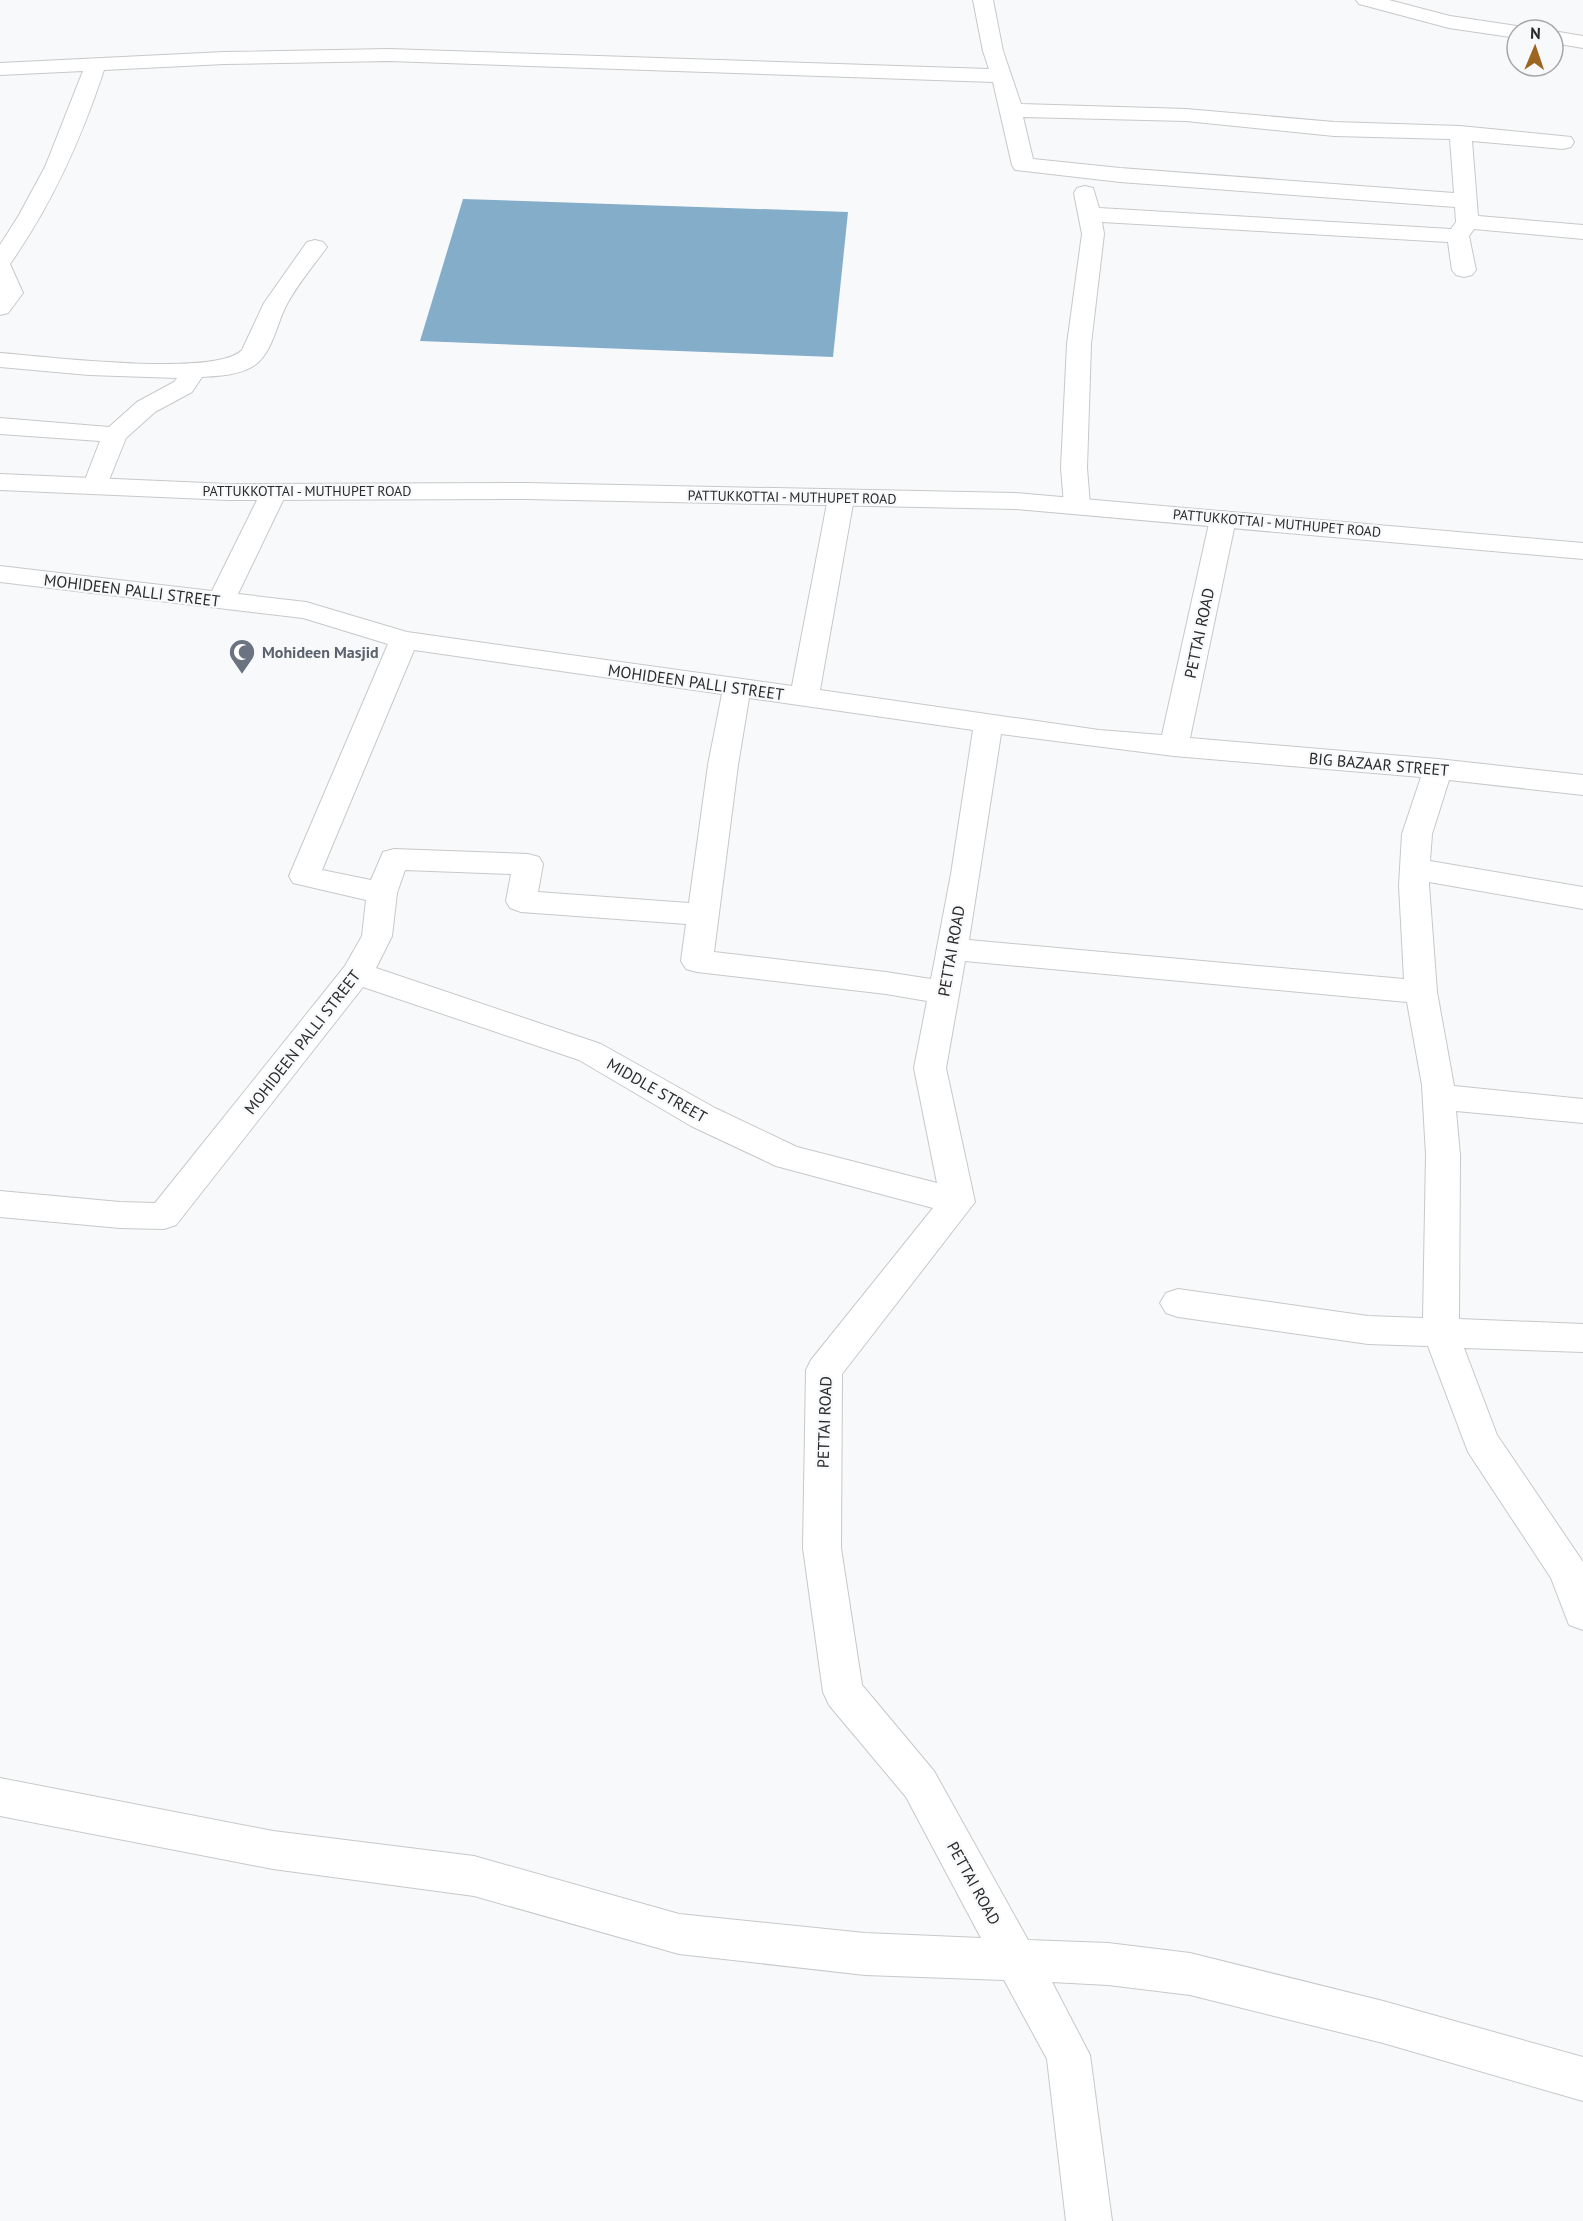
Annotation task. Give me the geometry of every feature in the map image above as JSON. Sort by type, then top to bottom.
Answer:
[{"type":"street","points":[[983,0],[993,51],[1011,110],[1023,165],[1464,220],[1583,232]]},
{"type":"street","points":[[1366,0],[1449,22],[1505,30]]},
{"type":"street","points":[[1565,39],[1583,42]]},
{"type":"street","points":[[0,69],[224,58],[388,55],[1002,76]]},
{"type":"street","points":[[0,261],[20,236],[53,171],[78,117],[96,64]]},
{"type":"street","points":[[1011,110],[1186,115],[1334,129],[1460,133],[1563,142]]},
{"type":"street","points":[[1460,133],[1464,270]]},
{"type":"street","points":[[1077,505],[1074,468],[1079,344],[1093,234],[1081,171]]},
{"type":"street","points":[[1089,214],[1464,220]]},
{"type":"street","points":[[0,360],[126,369],[222,369],[244,362],[255,349],[269,314],[282,291],[315,247]]},
{"type":"street","points":[[0,267],[11,293],[0,308]]},
{"type":"street","points":[[96,485],[116,435],[146,407],[183,387],[195,369]]},
{"type":"street","points":[[0,426],[116,435]]},
{"type":"street","name":"PATTUKKOTTAI - MUTHUPET ROAD","points":[[0,482],[274,492],[525,491],[1077,505],[1583,551]]},
{"type":"street","points":[[221,601],[274,492]]},
{"type":"street","points":[[804,698],[841,498]]},
{"type":"street","name":"PETTAI ROAD","points":[[1174,747],[1223,519]]},
{"type":"street","name":"MOHIDEEN PALLI STREET","points":[[0,574],[306,610],[404,640],[988,724]]},
{"type":"street","points":[[381,893],[304,876],[404,640]]},
{"type":"street","points":[[737,688],[723,765],[697,961],[886,983],[944,993]]},
{"type":"street","points":[[988,724],[1174,747]]},
{"type":"street","name":"PETTAI ROAD","points":[[988,724],[952,949],[930,1068],[958,1202],[824,1370],[822,1548],[843,1692],[920,1784],[1068,2055],[1089,2221]]},
{"type":"street","name":"BIG BAZAAR STREET","points":[[1174,747],[1438,769],[1583,785]]},
{"type":"street","points":[[1438,769],[1417,834],[1414,885],[1421,992],[1439,1097],[1443,1155],[1441,1334],[1481,1441],[1568,1571],[1583,1613]]},
{"type":"street","name":"MOHIDEEN PALLI STREET","points":[[0,1204],[120,1215],[164,1216],[357,973],[377,936],[381,893],[394,859],[528,864],[521,901],[703,915]]},
{"type":"street","points":[[1415,869],[1583,898]]},
{"type":"street","points":[[952,949],[1421,992]]},
{"type":"street","name":"MIDDLE STREET","points":[[357,973],[590,1052],[703,1117],[788,1157],[958,1202]]},
{"type":"street","points":[[1439,1097],[1583,1111]]},
{"type":"street","points":[[1178,1303],[1368,1330],[1583,1338]]},
{"type":"street","points":[[0,1797],[273,1850],[474,1876],[679,1934],[865,1954],[1108,1964],[1190,1974],[1383,2022],[1583,2079]]},
{"type":"water","points":[[463,199],[848,212],[833,357],[420,341]]},
{"type":"place","name":"Mohideen Masjid","points":[[242,675]]}]
